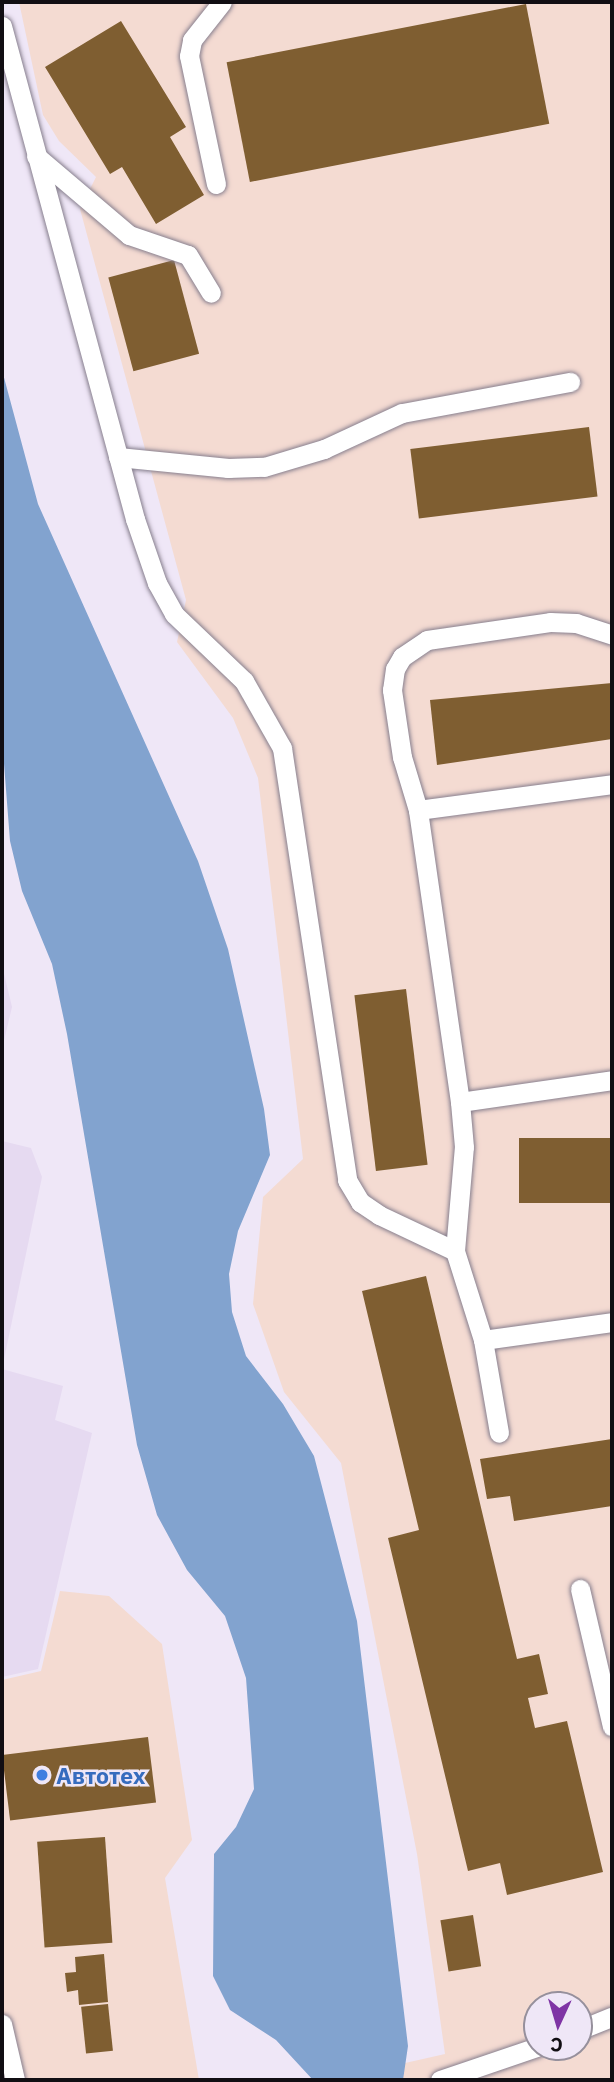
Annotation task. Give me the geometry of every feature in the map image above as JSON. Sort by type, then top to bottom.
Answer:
[{"type":"lane","points":[[216,184],[189,56],[192,40],[223,2]]},
{"type":"lane","points":[[2,26],[118,457],[157,583],[174,614],[244,681],[282,748],[348,1180],[360,1202],[379,1215],[455,1251]]},
{"type":"lane","points":[[36,156],[129,235],[188,255],[211,293]]},
{"type":"lane","points":[[118,457],[228,468],[264,467],[324,449],[402,413],[570,382]]},
{"type":"lane","points":[[499,1433],[483,1340],[455,1251],[464,1147],[460,1102],[418,810],[402,757],[392,690],[402,657],[427,640],[550,622],[576,623],[612,635]]},
{"type":"lane","points":[[418,810],[612,784]]},
{"type":"lane","points":[[460,1102],[612,1080]]},
{"type":"lane","points":[[483,1340],[612,1322]]},
{"type":"lane","points":[[580,1590],[612,1726]]},
{"type":"lane","points":[[593,2024],[612,2017]]},
{"type":"lane","points":[[2,2024],[15,2080]]},
{"type":"lane","points":[[440,2080],[523,2052]]},
{"type":"shaded area","points":[[19,2],[612,2],[612,2080],[330,2080],[445,2054],[417,1854],[341,1463],[284,1392],[253,1304],[263,1197],[303,1159],[258,778],[233,718],[177,642],[186,600],[80,209],[96,177],[59,141],[43,115]]},
{"type":"shaded area","points":[[2,965],[12,1007],[2,1049]]},
{"type":"shaded area","points":[[2,1141],[31,1148],[42,1177],[2,1369]]},
{"type":"shaded area","points":[[2,1369],[63,1386],[55,1420],[92,1433],[38,1669],[2,1677]]},
{"type":"shaded area","points":[[60,1591],[109,1596],[162,1644],[192,1840],[165,1878],[199,2080],[2,2080],[2,1680],[41,1671]]},
{"type":"water","points":[[2,370],[38,504],[198,861],[228,949],[264,1109],[270,1155],[238,1231],[229,1274],[232,1312],[246,1356],[283,1404],[314,1456],[357,1621],[408,2046],[403,2080],[313,2080],[276,2040],[230,2010],[213,1976],[214,1854],[236,1827],[254,1789],[246,1678],[225,1616],[187,1570],[157,1515],[137,1445],[67,1034],[52,964],[22,891],[10,841],[3,751]]},
{"type":"building","points":[[526,4],[549,124],[250,182],[227,62]]},
{"type":"building","points":[[121,21],[186,127],[170,137],[204,195],[156,224],[122,167],[110,174],[45,67]]},
{"type":"building","points":[[174,260],[199,354],[133,371],[108,278]]},
{"type":"building","points":[[589,427],[598,496],[419,518],[410,449]]},
{"type":"building","points":[[612,683],[612,739],[437,765],[430,700]]},
{"type":"building","points":[[406,989],[428,1165],[376,1171],[354,995]]},
{"type":"building","points":[[519,1138],[612,1138],[612,1203],[519,1203]]},
{"type":"building","points":[[426,1276],[517,1659],[539,1654],[548,1694],[528,1698],[535,1728],[567,1721],[603,1872],[507,1895],[500,1863],[468,1871],[388,1538],[419,1530],[362,1291]]},
{"type":"building","points":[[612,1439],[612,1506],[514,1521],[510,1496],[487,1499],[480,1459]]},
{"type":"building","points":[[148,1737],[156,1803],[10,1820],[2,1755]]},
{"type":"building","points":[[105,1837],[112,1943],[45,1947],[37,1842]]},
{"type":"building","points":[[473,1915],[481,1966],[449,1972],[440,1920]]},
{"type":"building","points":[[104,1954],[108,2002],[79,2005],[78,1990],[67,1992],[65,1973],[76,1972],[75,1957]]},
{"type":"building","points":[[108,2004],[113,2051],[86,2054],[81,2007]]},
{"type":"place","name":"Автотех","points":[[42,1775]]}]
